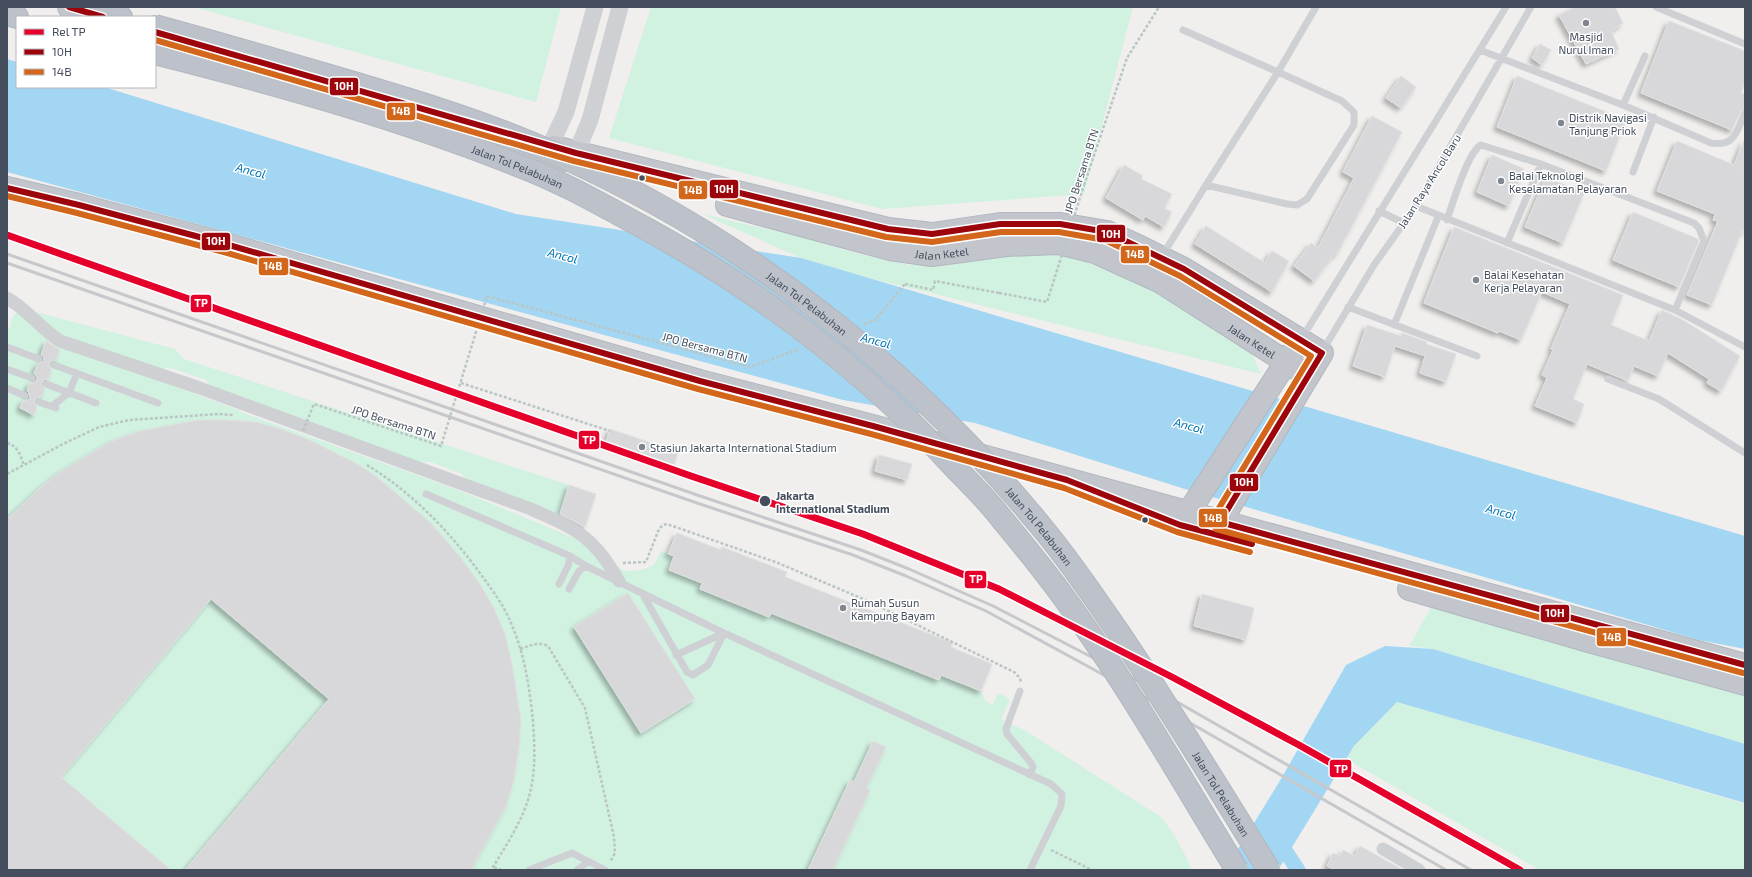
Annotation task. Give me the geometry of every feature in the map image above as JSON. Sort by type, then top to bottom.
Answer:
[{"type":"highway","points":[[69,7],[100,16]]},
{"type":"highway","points":[[84,7],[117,16]]},
{"type":"highway","name":"Jalan Tol Pelabuhan","points":[[156,26],[432,106],[531,143],[618,183],[727,245],[809,302],[886,364],[976,450],[1045,531],[1094,596],[1151,682],[1269,870]]},
{"type":"highway","points":[[156,32],[576,160]]},
{"type":"highway","name":"Jalan Tol Pelabuhan","points":[[156,53],[390,119],[523,167],[594,201],[675,244],[743,286],[803,330],[884,396],[939,450],[999,514],[1075,612],[1148,723],[1237,870]]},
{"type":"highway","points":[[156,58],[306,99],[550,153]]},
{"type":"highway","name":"Jalan Ketel","points":[[576,160],[888,229],[932,234],[1000,224],[1060,224],[1107,232],[1184,269],[1322,353]]},
{"type":"highway","name":"Jalan Ketel","points":[[576,160],[890,249],[932,256],[1006,245],[1059,243],[1095,252],[1158,281],[1308,376]]},
{"type":"highway","points":[[7,188],[79,205],[222,243],[685,377],[865,424],[1745,665]]},
{"type":"highway","points":[[1130,268],[1138,246]]},
{"type":"highway","name":"Jalan Ketel","points":[[1188,513],[1300,340]]},
{"type":"highway","points":[[1220,522],[1322,353]]},
{"type":"highway","points":[[1220,522],[1592,642],[1745,684]]},
{"type":"street","points":[[550,153],[566,112],[595,7]]},
{"type":"street","points":[[576,160],[590,120],[620,7]]},
{"type":"street","points":[[7,298],[16,303],[49,334],[60,341],[197,387],[531,510],[564,524],[581,534],[594,545],[620,581]]},
{"type":"street","points":[[1383,849],[1419,870]]},
{"type":"lane","points":[[1161,258],[1278,72],[1316,7]]},
{"type":"lane","name":"Jalan Raya Ancol Baru","points":[[1322,353],[1374,265],[1416,206],[1459,134],[1531,7]]},
{"type":"lane","points":[[1656,7],[1745,44]]},
{"type":"lane","points":[[1300,340],[1480,50],[1504,8]]},
{"type":"lane","points":[[1183,30],[1342,100],[1354,112],[1354,125],[1332,161],[1307,199],[1297,205],[1206,185]]},
{"type":"lane","points":[[1480,50],[1654,117],[1711,144],[1720,145],[1731,141],[1736,135],[1745,113]]},
{"type":"lane","points":[[1623,105],[1645,56]]},
{"type":"lane","points":[[1632,172],[1654,117]]},
{"type":"lane","points":[[1447,220],[1460,184],[1475,150],[1479,146],[1484,146],[1541,164],[1694,223],[1699,228],[1704,242],[1675,310]]},
{"type":"lane","points":[[1507,243],[1541,164]]},
{"type":"lane","points":[[1416,206],[1447,220],[1675,310],[1745,348]]},
{"type":"lane","points":[[1379,211],[1404,223]]},
{"type":"lane","points":[[1394,325],[1438,216]]},
{"type":"lane","points":[[1348,308],[1477,356]]},
{"type":"lane","points":[[7,347],[39,359]]},
{"type":"lane","points":[[54,365],[158,403]]},
{"type":"lane","points":[[7,369],[32,378]]},
{"type":"lane","points":[[39,402],[54,407],[69,393],[77,373]]},
{"type":"lane","points":[[1610,380],[1659,399],[1745,453]]},
{"type":"lane","points":[[46,384],[96,403]]},
{"type":"lane","points":[[7,388],[25,396]]},
{"type":"lane","points":[[426,494],[570,556],[586,566],[620,581],[724,633],[1051,784],[1062,794],[1061,806],[1032,869]]},
{"type":"lane","points":[[559,584],[568,566],[570,556]]},
{"type":"lane","points":[[569,589],[579,571],[586,566]]},
{"type":"lane","points":[[642,593],[676,655],[687,672],[693,675],[708,665],[724,633]]},
{"type":"lane","points":[[676,655],[724,633]]},
{"type":"lane","points":[[1020,691],[1006,728],[1007,734],[1031,763],[1032,767],[1030,775]]},
{"type":"lane","points":[[529,870],[572,854],[588,862],[607,867]]},
{"type":"lane","points":[[577,870],[588,862]]},
{"type":"path","name":"JPO Bersama BTN","points":[[860,326],[875,320],[905,284],[933,290],[935,281],[1047,302],[1127,58],[1159,7]]},
{"type":"path","name":"JPO Bersama BTN","points":[[303,430],[314,404],[441,446],[488,296],[750,367],[801,348]]},
{"type":"path","points":[[461,383],[610,431]]},
{"type":"path","points":[[7,474],[63,444],[100,427],[129,420],[219,414],[234,415]]},
{"type":"path","points":[[7,443],[13,445],[17,449],[24,465]]},
{"type":"path","points":[[363,462],[415,500],[446,530],[496,595],[513,627],[531,700],[535,749],[533,775],[527,803],[492,870]]},
{"type":"path","points":[[607,562],[646,562],[659,529],[667,524],[778,563],[868,601],[1014,672],[1021,681],[1020,691]]},
{"type":"path","points":[[519,649],[537,643],[548,646],[585,708],[615,845],[615,853],[607,867]]},
{"type":"path","points":[[1042,846],[1092,870]]},
{"type":"path","points":[[494,866],[501,870]]},
{"type":"green space","points":[[193,7],[561,7],[536,102]]},
{"type":"green space","points":[[651,7],[1133,7],[1084,194],[882,209],[609,138]]},
{"type":"green space","points":[[702,214],[801,237],[855,253],[909,265],[1006,253],[1063,253],[1140,283],[1251,351],[1261,374],[849,273],[801,258]]},
{"type":"green space","points":[[18,311],[53,341],[241,411],[238,411],[461,491],[574,538],[625,571],[641,570],[654,565],[661,551],[674,556],[702,583],[700,589],[723,598],[729,585],[733,602],[769,617],[776,599],[776,615],[854,646],[941,675],[981,691],[985,700],[992,705],[998,694],[1005,696],[1010,700],[1001,719],[1026,731],[1161,817],[1178,842],[1192,870],[7,870],[7,327],[10,328],[12,317]]},
{"type":"green space","points":[[32,311],[175,349],[184,359],[569,485],[559,518],[465,480],[462,474],[431,462],[415,462],[213,391],[206,380],[167,367],[160,372],[62,340]]},
{"type":"green space","points":[[1437,597],[1745,684],[1745,744],[1433,649],[1409,646]]},
{"type":"green space","points":[[1397,702],[1745,804],[1745,870],[1540,870],[1346,759],[1354,746]]},
{"type":"water","name":"Ancol","points":[[7,59],[16,62],[16,88],[107,88],[516,214],[801,258],[1745,536],[1745,649],[1699,640],[1185,489],[975,423],[843,400],[7,172]]},
{"type":"water","points":[[1385,646],[1433,649],[1745,744],[1745,803],[1397,702],[1354,746],[1278,870],[1225,870],[1281,779],[1346,665]]},
{"type":"building","points":[[1575,7],[1615,7],[1623,23],[1611,31],[1619,49],[1586,64],[1559,15]]},
{"type":"building","points":[[1669,21],[1745,51],[1745,82],[1741,93],[1745,94],[1745,108],[1741,111],[1732,130],[1641,93]]},
{"type":"building","points":[[1540,44],[1551,50],[1542,65],[1532,58]]},
{"type":"building","points":[[1401,76],[1416,87],[1401,108],[1386,98]]},
{"type":"building","name":"Distrik Navigasi Tanjung Priok","points":[[1517,76],[1626,120],[1606,171],[1497,127]]},
{"type":"building","points":[[1372,116],[1402,132],[1337,254],[1335,253],[1314,281],[1294,266],[1311,243],[1318,248],[1354,178],[1343,172]]},
{"type":"building","points":[[1744,140],[1745,232],[1742,231],[1712,305],[1687,295],[1718,221],[1713,220],[1715,214],[1657,191],[1677,141],[1734,165]]},
{"type":"building","name":"Balai Teknologi Keselamatan Pelayaran","points":[[1492,155],[1524,169],[1509,206],[1477,192]]},
{"type":"building","points":[[1124,165],[1143,176],[1141,179],[1172,194],[1164,208],[1172,212],[1164,227],[1145,216],[1143,220],[1106,198]]},
{"type":"building","points":[[1546,177],[1584,193],[1563,243],[1525,227]]},
{"type":"building","points":[[1633,212],[1698,239],[1699,241],[1679,287],[1613,260]]},
{"type":"building","points":[[1206,226],[1265,263],[1272,251],[1289,261],[1272,292],[1195,244]]},
{"type":"building","points":[[1454,227],[1623,295],[1611,325],[1649,341],[1662,310],[1683,320],[1740,356],[1721,391],[1707,383],[1709,379],[1668,353],[1658,376],[1634,366],[1628,381],[1587,364],[1573,399],[1584,404],[1577,423],[1535,406],[1547,378],[1542,375],[1570,304],[1542,292],[1521,340],[1499,331],[1498,333],[1424,303]]},
{"type":"building","points":[[1367,325],[1401,336],[1402,333],[1427,342],[1426,344],[1456,354],[1446,382],[1420,373],[1425,356],[1395,346],[1385,377],[1353,366]]},
{"type":"building","points":[[46,341],[60,350],[56,360],[49,363],[52,370],[48,380],[45,379],[42,382],[41,385],[45,389],[41,397],[34,400],[37,407],[34,415],[20,408],[23,401],[30,398],[27,391],[30,383],[37,380],[34,373],[38,364],[44,361],[44,358],[41,355]]},
{"type":"building","points":[[198,420],[256,422],[284,430],[312,441],[359,465],[377,477],[432,524],[461,558],[480,584],[494,608],[505,634],[512,664],[521,720],[519,749],[514,780],[506,806],[471,870],[185,870],[329,699],[211,599],[61,777],[171,870],[7,870],[7,519],[40,488],[62,471],[112,441],[140,431]]},
{"type":"building","name":"Stasiun Jakarta International Stadium","points":[[610,429],[678,452],[674,465],[606,443]]},
{"type":"building","points":[[879,455],[912,464],[907,480],[875,471]]},
{"type":"building","points":[[569,485],[596,494],[585,527],[560,514]]},
{"type":"building","name":"Rumah Susun Kampung Bayam","points":[[677,533],[721,550],[722,547],[787,572],[785,577],[953,643],[951,647],[992,664],[981,691],[941,675],[939,680],[771,613],[769,617],[700,589],[702,583],[669,570],[674,556],[668,554]]},
{"type":"building","points":[[628,593],[695,699],[641,733],[574,627]]},
{"type":"building","points":[[1202,594],[1254,608],[1246,640],[1194,626]]},
{"type":"building","points":[[873,741],[886,747],[866,788],[870,790],[833,870],[808,870],[850,780],[854,782]]},
{"type":"building","points":[[1360,846],[1403,870],[1335,870],[1327,866],[1333,853],[1340,856],[1343,850],[1355,856]]},
{"type":"waterway","points":[[1280,843],[1298,870]]},
{"type":"railway","points":[[7,254],[700,496],[861,550],[909,569],[993,606],[1165,695],[1471,870]]},
{"type":"railway","points":[[7,263],[697,503],[853,555],[906,576],[986,611],[1159,705],[1446,870]]},
{"type":"rail line","name":"TP","points":[[7,235],[691,476],[863,534],[999,589],[1172,677],[1299,745],[1520,870]]},
{"type":"transit line","name":"10H","points":[[69,7],[100,16]]},
{"type":"transit line","name":"10H","points":[[156,32],[576,153],[888,229],[932,234],[1000,224],[1060,224],[1107,232],[1184,269],[1322,353],[1220,522],[1745,665]]},
{"type":"transit line","name":"14B","points":[[156,40],[574,161],[886,237],[932,242],[1001,232],[1059,232],[1105,240],[1180,276],[1311,356],[1213,518],[1212,524],[1216,529],[1743,673]]},
{"type":"transit line","name":"10H","points":[[7,188],[79,205],[222,243],[700,381],[873,426],[1067,480],[1180,525],[1252,544]]},
{"type":"transit line","name":"14B","points":[[7,196],[220,251],[698,389],[871,434],[1064,488],[1177,532],[1250,552]]},
{"type":"place","name":"Masjid Nurul Iman","points":[[1586,23]]},
{"type":"place","name":"Distrik Navigasi Tanjung Priok","points":[[1561,123]]},
{"type":"place","name":"Balai Teknologi Keselamatan Pelayaran","points":[[1501,181]]},
{"type":"place","name":"Balai Kesehatan Kerja Pelayaran","points":[[1476,280]]},
{"type":"place","name":"Stasiun Jakarta International Stadium","points":[[642,447]]},
{"type":"place","name":"Jakarta International Stadium","points":[[765,501]]},
{"type":"place","name":"Rumah Susun Kampung Bayam","points":[[843,608]]}]
